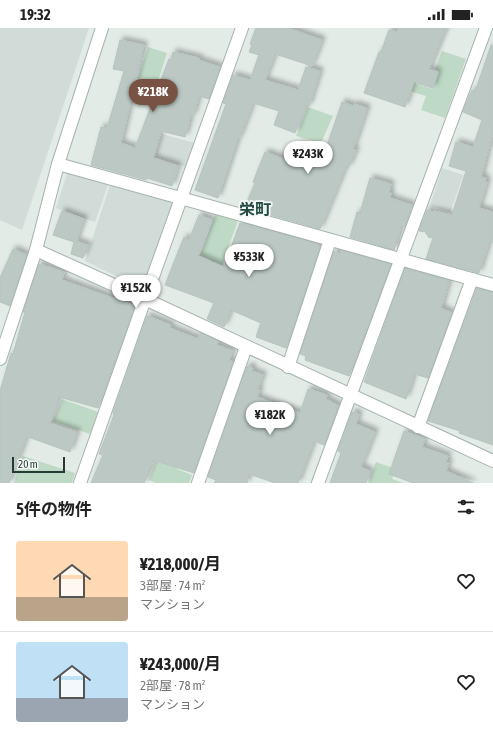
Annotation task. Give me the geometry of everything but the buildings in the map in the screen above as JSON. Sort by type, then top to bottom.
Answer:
[{"type":"street","points":[[0,358],[36,250],[58,164],[102,28]]},
{"type":"street","points":[[80,483],[242,28]]},
{"type":"street","points":[[318,483],[486,28]]},
{"type":"street","points":[[58,164],[493,285]]},
{"type":"street","points":[[288,367],[330,240]]},
{"type":"street","points":[[36,250],[145,299],[288,367],[493,461]]},
{"type":"street","points":[[418,427],[472,279]]},
{"type":"street","points":[[198,483],[246,347]]},
{"type":"shaded area","points":[[0,28],[89,28],[22,230],[0,220]]},
{"type":"shaded area","points":[[162,134],[195,143],[187,167],[155,157]]},
{"type":"shaded area","points":[[442,168],[463,175],[450,212],[430,206]]},
{"type":"shaded area","points":[[67,174],[72,174],[108,185],[95,222],[56,208]]},
{"type":"shaded area","points":[[110,185],[174,202],[143,289],[85,261]]},
{"type":"green space","points":[[148,47],[167,53],[157,84],[138,78]]},
{"type":"green space","points":[[442,51],[466,59],[445,118],[421,110],[426,96],[406,90],[409,81],[433,89],[439,71],[435,69]]},
{"type":"green space","points":[[308,107],[333,116],[321,143],[296,136]]},
{"type":"green space","points":[[216,212],[238,220],[220,271],[206,266],[209,259],[200,256]]},
{"type":"green space","points":[[62,399],[98,412],[90,434],[53,421]]},
{"type":"green space","points":[[23,456],[75,473],[72,483],[14,483]]},
{"type":"green space","points":[[157,457],[178,466],[177,469],[192,475],[189,483],[156,483],[149,480]]},
{"type":"green space","points":[[376,462],[396,469],[392,479],[404,483],[368,483]]},
{"type":"district","name":"栄町","points":[[255,209]]}]
